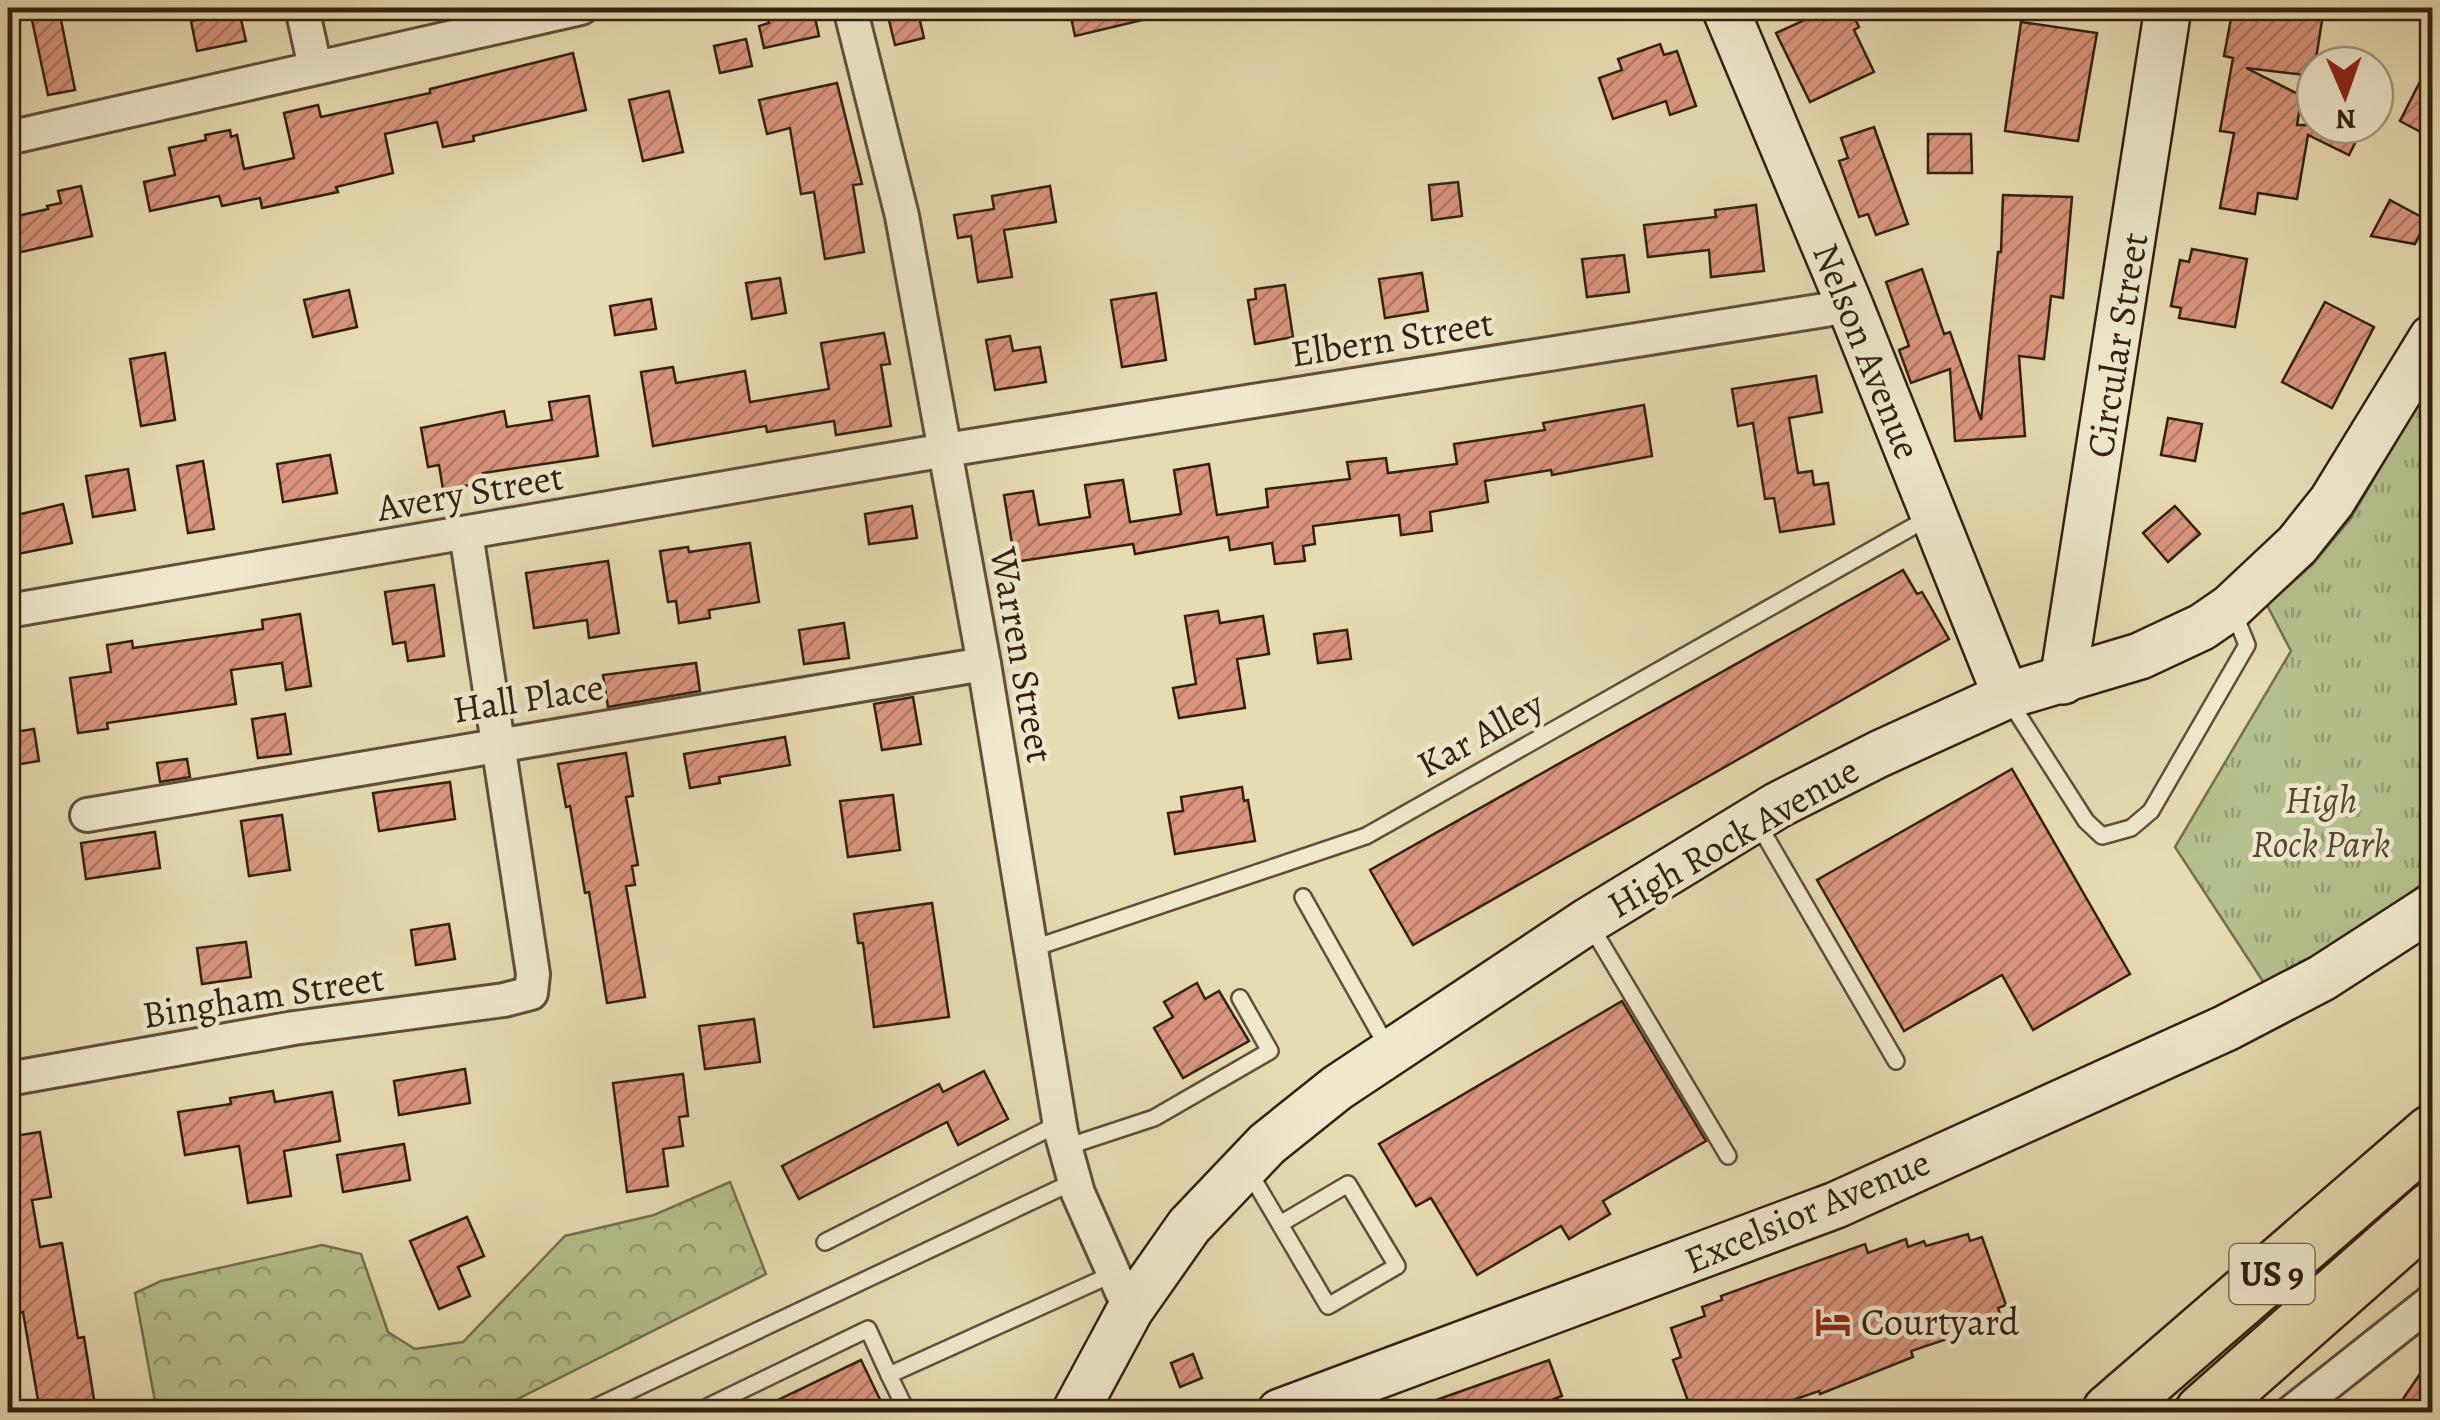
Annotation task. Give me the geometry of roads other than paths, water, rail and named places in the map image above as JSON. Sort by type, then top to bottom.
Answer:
[{"type":"highway","name":"US 9","points":[[2110,1412],[2432,1133]]},
{"type":"highway","name":"US 9","points":[[2203,1412],[2432,1210]]},
{"type":"street","points":[[302,8],[315,67]]},
{"type":"street","points":[[8,138],[582,8]]},
{"type":"street","name":"Warren Street","points":[[850,8],[902,216],[984,664],[1063,1135],[1075,1181],[1122,1292]]},
{"type":"street","name":"Nelson Avenue","points":[[1725,8],[1850,306],[2006,696]]},
{"type":"street","name":"Circular Street","points":[[2064,681],[2168,8]]},
{"type":"street","name":"Elbern Street","points":[[946,450],[1850,306]]},
{"type":"street","name":"High Rock Avenue","points":[[1075,1412],[1122,1292],[1267,1144],[1336,1088],[1588,921],[1756,819],[1878,754],[2006,696],[2140,656],[2231,607],[2297,545],[2332,501],[2432,338]]},
{"type":"street","name":"Avery Street","points":[[8,612],[946,450]]},
{"type":"street","points":[[466,533],[499,744]]},
{"type":"street","name":"Hall Place","points":[[87,815],[984,664]]},
{"type":"street","name":"Bingham Street","points":[[8,1080],[294,1028],[531,994],[533,974],[499,744]]},
{"type":"street","name":"Excelsior Avenue","points":[[1280,1412],[1331,1404],[1836,1205],[2226,1028],[2322,978],[2432,907]]},
{"type":"street","points":[[2292,1412],[2432,1301]]},
{"type":"lane","name":"Kar Alley","points":[[1031,949],[1366,836],[1934,515]]},
{"type":"lane","points":[[2006,696],[2086,821],[2102,836],[2131,828],[2150,811],[2246,644],[2231,607]]},
{"type":"lane","points":[[1756,819],[1896,1061]]},
{"type":"lane","points":[[1303,896],[1390,1052]]},
{"type":"lane","points":[[1588,921],[1728,1156]]},
{"type":"lane","points":[[825,1242],[1063,1135],[1154,1118],[1270,1051],[1240,998]]},
{"type":"lane","points":[[1246,1167],[1328,1306],[1396,1266],[1348,1184],[1280,1224]]},
{"type":"lane","points":[[585,1412],[1075,1181]]},
{"type":"lane","points":[[890,1374],[1122,1292]]},
{"type":"lane","points":[[707,1412],[709,1406],[868,1330],[907,1412]]},
{"type":"place","name":"Courtyard","points":[[1833,1322]]},
{"type":"park label","name":"High Rock Park","points":[[2321,822]]}]
